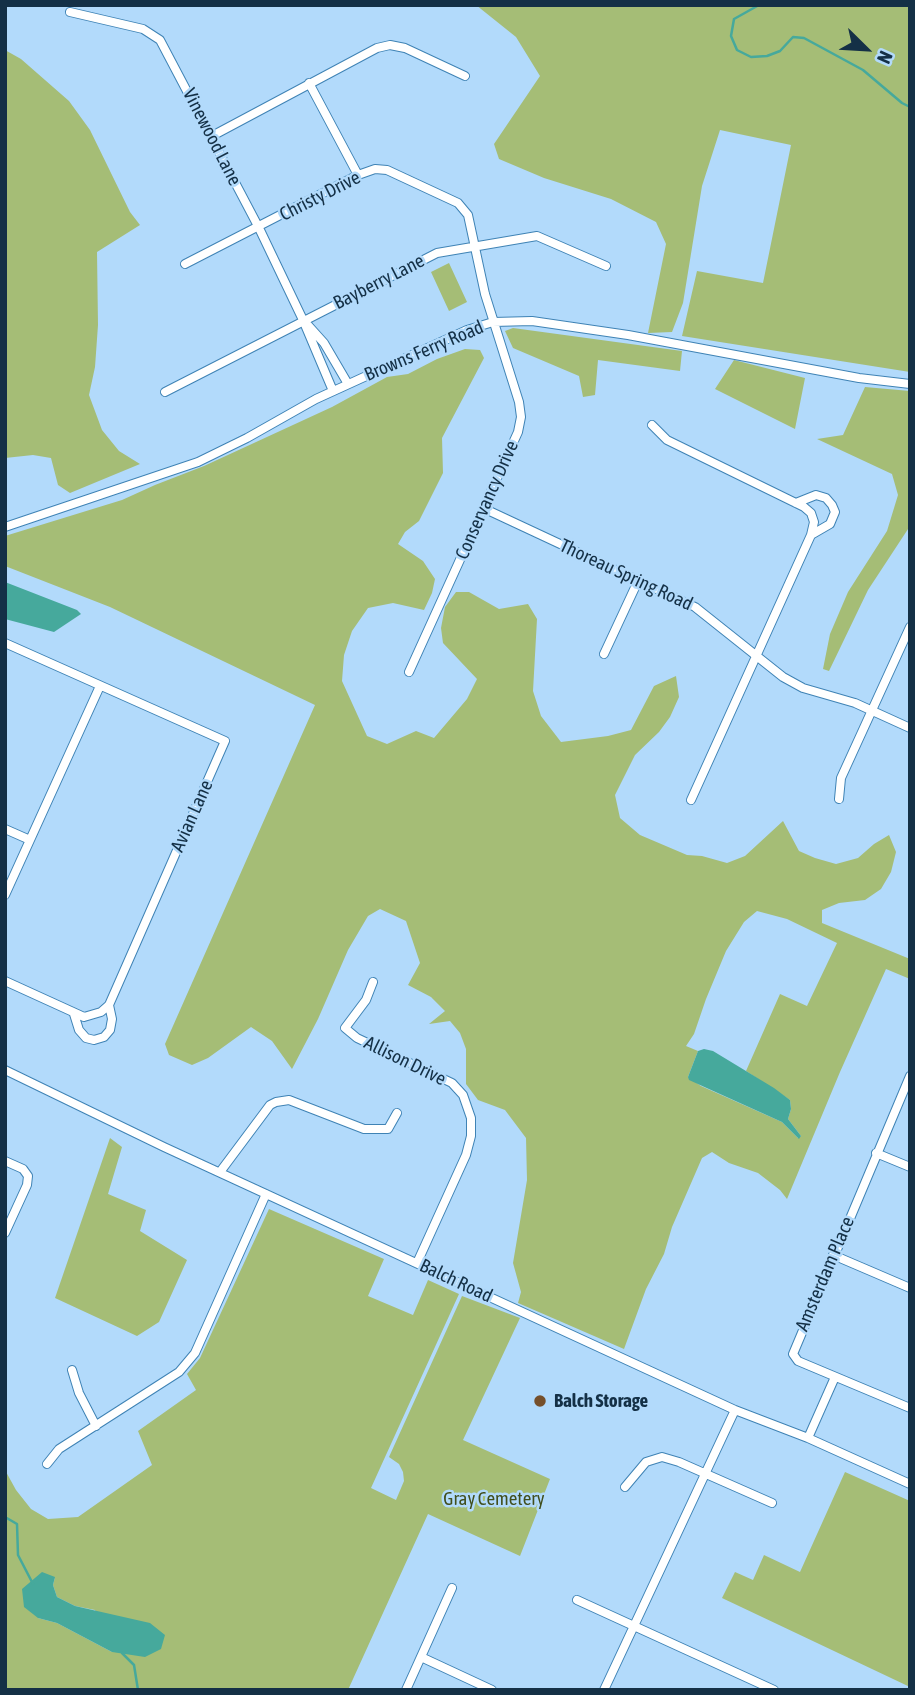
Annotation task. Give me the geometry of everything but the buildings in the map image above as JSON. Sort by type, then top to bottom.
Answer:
[{"type":"street","name":"Vinewood Lane","points":[[70,12],[132,25],[160,40],[258,228],[303,320],[333,391]]},
{"type":"street","points":[[212,136],[377,48],[390,45],[405,48],[465,76]]},
{"type":"street","points":[[309,83],[358,176]]},
{"type":"street","name":"Christy Drive","points":[[185,264],[358,176],[375,169],[387,170],[458,203],[468,215],[493,321]]},
{"type":"street","name":"Bayberry Lane","points":[[165,392],[438,253],[537,236],[606,266]]},
{"type":"street","name":"Vinewood Lane","points":[[303,320],[324,343],[348,384]]},
{"type":"street","name":"Browns Ferry Road","points":[[5,527],[198,462],[333,391],[467,330],[493,321],[532,321],[628,335],[859,378],[910,384]]},
{"type":"street","name":"Conservancy Drive","points":[[409,672],[518,432],[521,417],[519,402],[493,321]]},
{"type":"street","points":[[652,425],[667,440],[796,503],[811,513],[814,522],[811,535],[691,800]]},
{"type":"street","points":[[796,503],[816,495],[826,498],[832,505],[835,512],[830,524],[811,535]]},
{"type":"street","name":"Thoreau Spring Road","points":[[483,508],[702,611],[756,657],[803,688],[872,711],[910,728]]},
{"type":"street","points":[[604,654],[638,581]]},
{"type":"street","points":[[839,799],[841,778],[910,627]]},
{"type":"street","name":"Avian Lane","points":[[5,643],[225,741],[109,1004]]},
{"type":"street","points":[[5,895],[100,686]]},
{"type":"street","points":[[5,829],[30,840]]},
{"type":"street","points":[[5,981],[85,1017],[101,1012],[109,1004]]},
{"type":"street","name":"Allison Drive","points":[[373,982],[366,1000],[345,1028],[357,1038],[452,1083],[463,1096],[471,1118],[471,1136],[466,1155],[417,1263]]},
{"type":"street","points":[[74,1014],[79,1030],[86,1038],[94,1040],[104,1037],[110,1030],[112,1019],[109,1004]]},
{"type":"street","name":"Balch Road","points":[[5,1070],[266,1194],[735,1410],[808,1438],[910,1484]]},
{"type":"street","name":"Amsterdam Place","points":[[910,1076],[793,1354],[798,1361],[910,1408]]},
{"type":"street","points":[[220,1172],[270,1105],[276,1102],[289,1100],[299,1103],[364,1129],[388,1129],[397,1113]]},
{"type":"street","points":[[876,1153],[910,1167]]},
{"type":"street","points":[[5,1161],[23,1169],[28,1176],[27,1185],[5,1233]]},
{"type":"street","points":[[47,1464],[59,1449],[179,1372],[195,1353],[266,1194]]},
{"type":"street","points":[[833,1255],[910,1287]]},
{"type":"street","points":[[72,1370],[79,1393],[96,1426]]},
{"type":"street","points":[[808,1438],[835,1377]]},
{"type":"street","points":[[604,1690],[735,1410]]},
{"type":"street","points":[[625,1487],[646,1462],[662,1457],[772,1503]]},
{"type":"street","points":[[406,1690],[452,1588]]},
{"type":"street","points":[[577,1600],[774,1690]]},
{"type":"street","points":[[421,1657],[492,1690]]},
{"type":"green space","points":[[476,5],[910,5],[910,372],[682,336],[697,271],[763,283],[791,145],[720,130],[702,186],[683,303],[672,332],[648,333],[666,244],[656,222],[611,199],[544,178],[499,159],[494,144],[540,76],[516,37]]},
{"type":"green space","points":[[5,50],[21,59],[69,101],[90,130],[130,212],[140,225],[97,252],[98,325],[95,367],[89,395],[102,430],[119,451],[140,464],[70,493],[58,485],[51,458],[33,455],[5,458]]},
{"type":"green space","points":[[449,263],[467,302],[449,311],[431,272]]},
{"type":"green space","points":[[513,328],[682,351],[680,371],[598,360],[595,395],[583,397],[579,376],[513,348],[505,331]]},
{"type":"green space","points":[[465,349],[480,350],[484,358],[442,438],[443,473],[419,521],[405,532],[398,544],[423,561],[435,579],[424,610],[393,603],[368,608],[352,631],[344,655],[342,681],[367,736],[387,744],[416,731],[434,738],[467,699],[477,679],[443,643],[441,628],[445,607],[456,592],[469,592],[499,609],[528,604],[537,619],[533,691],[541,716],[561,742],[631,730],[654,686],[676,676],[679,697],[670,717],[635,755],[615,795],[620,818],[640,835],[687,855],[727,863],[745,856],[783,821],[799,851],[836,864],[858,858],[889,835],[896,852],[891,872],[881,889],[865,900],[839,903],[822,910],[822,923],[910,959],[910,979],[886,969],[787,1199],[758,1173],[729,1163],[712,1152],[702,1158],[672,1227],[664,1254],[646,1289],[624,1349],[518,1303],[521,1292],[513,1263],[527,1180],[526,1138],[505,1110],[478,1100],[466,1084],[466,1049],[460,1033],[450,1021],[429,1024],[445,1011],[431,997],[408,985],[420,963],[406,921],[380,909],[368,916],[348,950],[318,1019],[292,1069],[272,1041],[251,1027],[208,1058],[192,1065],[169,1055],[165,1044],[315,705],[110,607],[5,566],[5,536],[122,500],[204,466],[332,407],[387,377],[408,374]],"holes":[[[757,911],[787,919],[837,943],[807,1006],[780,994],[746,1071],[790,1100],[788,1119],[801,1136],[798,1138],[782,1122],[701,1086],[688,1077],[698,1051],[686,1046],[694,1034],[726,951],[744,922]]]},
{"type":"green space","points":[[734,360],[805,378],[795,429],[715,389]]},
{"type":"green space","points":[[865,387],[910,391],[910,526],[868,590],[829,671],[823,669],[830,634],[848,592],[887,531],[898,495],[892,474],[817,439],[843,435]]},
{"type":"green space","points":[[110,1138],[122,1147],[108,1194],[146,1210],[140,1231],[187,1260],[159,1322],[137,1336],[55,1298]]},
{"type":"green space","name":"Gray Cemetery","points":[[269,1209],[384,1259],[368,1296],[413,1315],[428,1280],[459,1294],[371,1488],[396,1500],[404,1481],[403,1472],[399,1464],[389,1457],[462,1296],[520,1318],[463,1440],[550,1479],[520,1556],[428,1514],[348,1690],[5,1690],[5,1470],[31,1509],[48,1519],[78,1517],[152,1465],[138,1431],[196,1390],[187,1374],[200,1358]],"holes":[[[55,1577],[53,1585],[57,1597],[75,1606],[95,1610],[112,1652],[57,1623],[38,1618]]]},
{"type":"green space","points":[[845,1472],[910,1501],[910,1687],[722,1598],[735,1572],[753,1580],[764,1555],[800,1572]]},
{"type":"shaded area","points":[[5,582],[77,610],[81,614],[54,632],[5,619]]},
{"type":"shaded area","points":[[698,1051],[713,1051],[790,1100],[788,1119],[801,1136],[799,1139],[782,1122],[689,1080]]},
{"type":"shaded area","points":[[42,1572],[55,1577],[53,1585],[57,1597],[75,1606],[150,1623],[165,1635],[161,1649],[145,1657],[112,1652],[57,1623],[38,1618],[24,1607],[22,1589]]},
{"type":"waterway","points":[[759,5],[734,19],[731,36],[737,50],[751,57],[767,56],[780,51],[793,37],[804,38],[863,70],[910,107]]},
{"type":"waterway","points":[[5,1517],[17,1524],[18,1555],[33,1584]]},
{"type":"waterway","points":[[122,1653],[134,1665],[138,1690]]},
{"type":"place","name":"Balch Storage","points":[[540,1401]]}]
